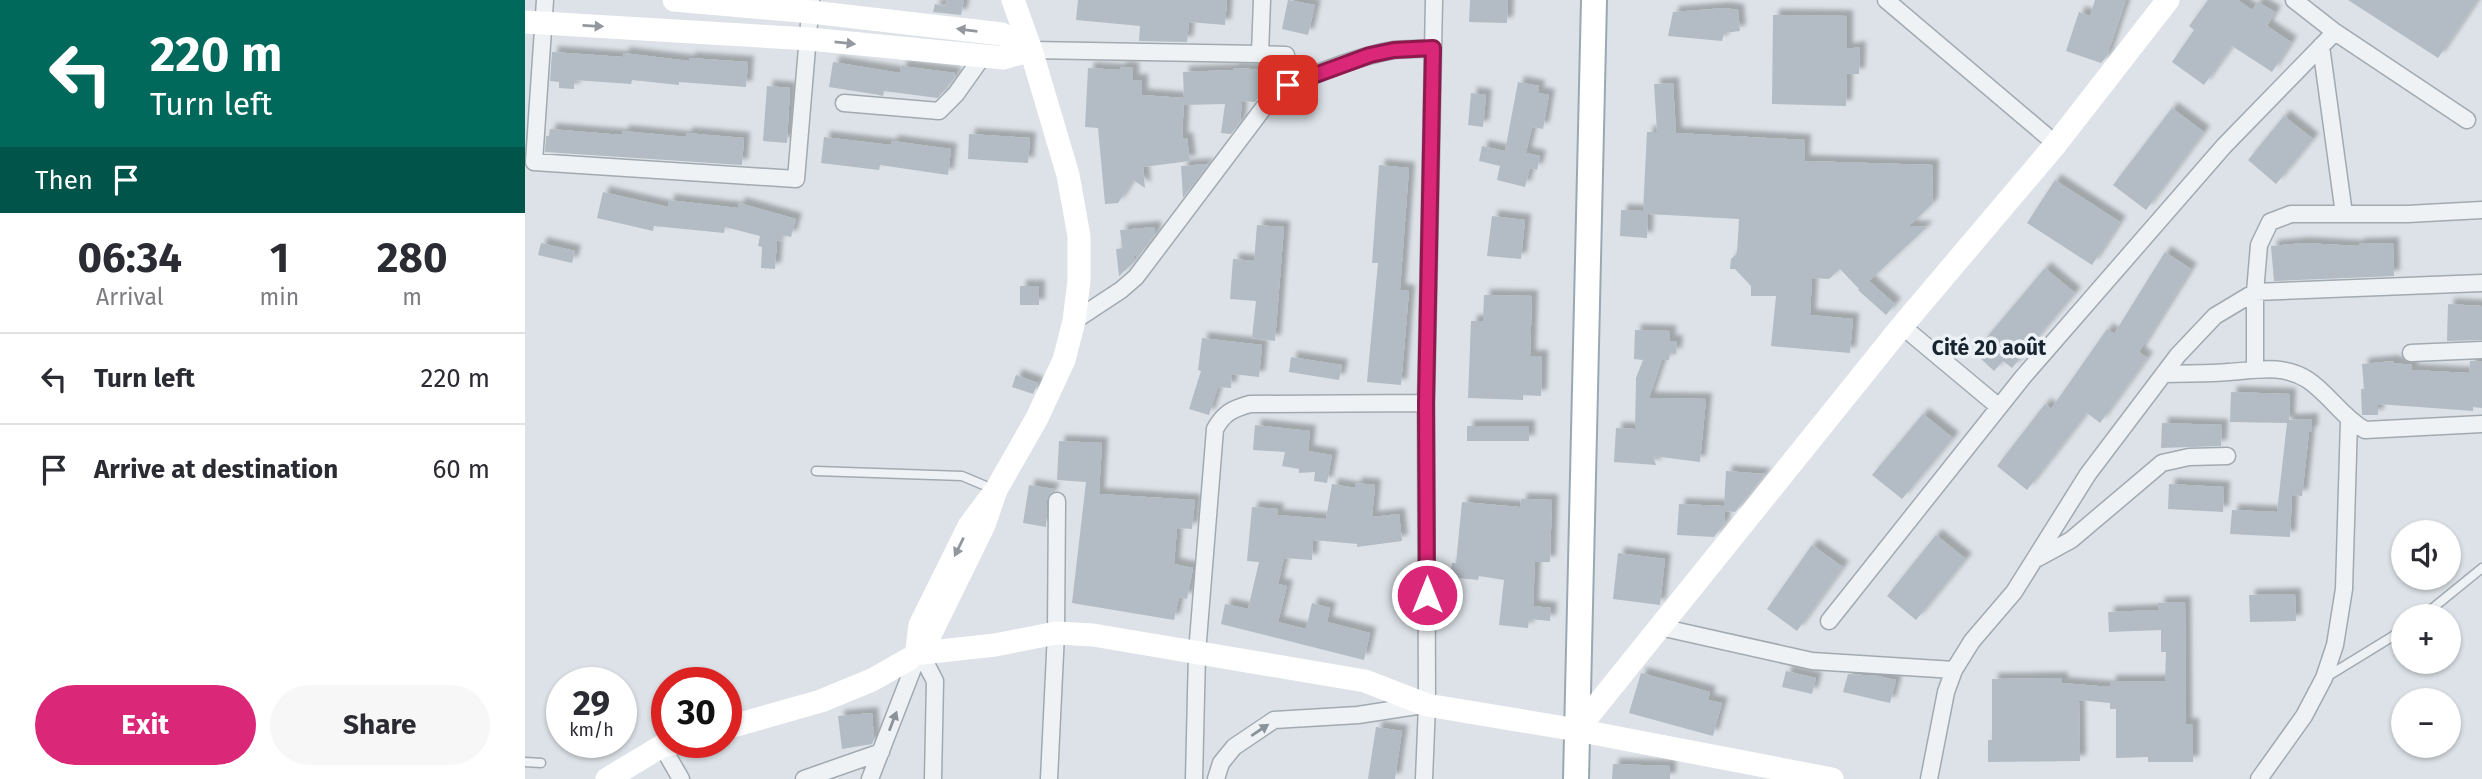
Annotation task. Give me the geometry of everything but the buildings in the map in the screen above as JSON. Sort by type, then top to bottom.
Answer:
[{"type":"main road","points":[[1576,779],[1594,0]]},
{"type":"street","points":[[545,0],[534,23],[529,167],[796,178],[811,6]]},
{"type":"street","points":[[674,0],[811,6],[1002,34],[1031,50]]},
{"type":"street","points":[[870,779],[917,656],[921,625],[969,526],[996,490],[1037,418],[1065,360],[1074,321],[1079,281],[1079,236],[1068,175],[1031,50],[1013,0]]},
{"type":"street","points":[[1260,54],[1262,0]]},
{"type":"street","points":[[1424,779],[1427,705],[1426,403],[1434,0]]},
{"type":"street","points":[[1886,0],[2056,144]]},
{"type":"street","points":[[1577,730],[1902,326],[2056,144],[2168,0]]},
{"type":"street","points":[[2294,0],[2335,32],[2467,120]]},
{"type":"street","points":[[534,23],[809,39],[1005,58],[1031,50],[1286,55],[1288,85]]},
{"type":"street","points":[[1829,621],[1999,407],[2224,146],[2335,32]]},
{"type":"street","points":[[2321,46],[2344,214]]},
{"type":"street","points":[[1074,321],[1136,277],[1274,94],[1288,85],[1370,55],[1394,50],[1433,48]]},
{"type":"street","points":[[844,103],[939,111],[956,94],[983,56]]},
{"type":"street","points":[[2255,369],[2255,292],[2259,245],[2270,222],[2291,214],[2407,214],[2482,210]]},
{"type":"street","points":[[1929,779],[1946,692],[1954,670],[1972,640],[2014,592],[2088,474],[2178,355],[2215,316],[2255,292],[2482,283]]},
{"type":"street","points":[[1902,326],[1999,407]]},
{"type":"street","points":[[2411,353],[2482,350]]},
{"type":"street","points":[[2164,374],[2255,369],[2290,371],[2309,381],[2349,421],[2365,430],[2482,424]]},
{"type":"street","points":[[1194,779],[1197,653],[1215,429],[1223,415],[1250,404],[1426,403]]},
{"type":"street","points":[[2259,779],[2304,716],[2324,678],[2335,645],[2344,589],[2349,421]]},
{"type":"street","points":[[2036,559],[2071,540],[2162,463],[2189,457],[2227,456]]},
{"type":"street","points":[[1049,779],[1056,633],[1057,501]]},
{"type":"street","points":[[1660,627],[1812,661],[1954,670]]},
{"type":"street","points":[[742,723],[821,701],[872,680],[917,656],[1056,633],[1093,635],[1365,681],[1427,705],[1577,730],[1832,779]]},
{"type":"street","points":[[917,656],[935,681],[933,779]]},
{"type":"street","points":[[1358,715],[1370,696],[1365,681]]},
{"type":"street","points":[[1216,779],[1221,763],[1234,747],[1274,720],[1358,715],[1427,705]]},
{"type":"street","points":[[804,779],[881,752]]},
{"type":"street","points":[[607,779],[651,755]]},
{"type":"street","points":[[674,758],[681,779]]},
{"type":"lane","points":[[816,471],[962,476],[996,490]]},
{"type":"lane","points":[[2438,604],[2482,568]]},
{"type":"lane","points":[[2324,678],[2391,637]]},
{"type":"lane","points":[[525,762],[541,763]]},
{"type":"district","name":"Cité 20 août","points":[[1989,348]]},
{"type":"route","points":[[1288,85],[1370,55],[1394,50],[1433,48],[1426,403],[1427,595]]}]
